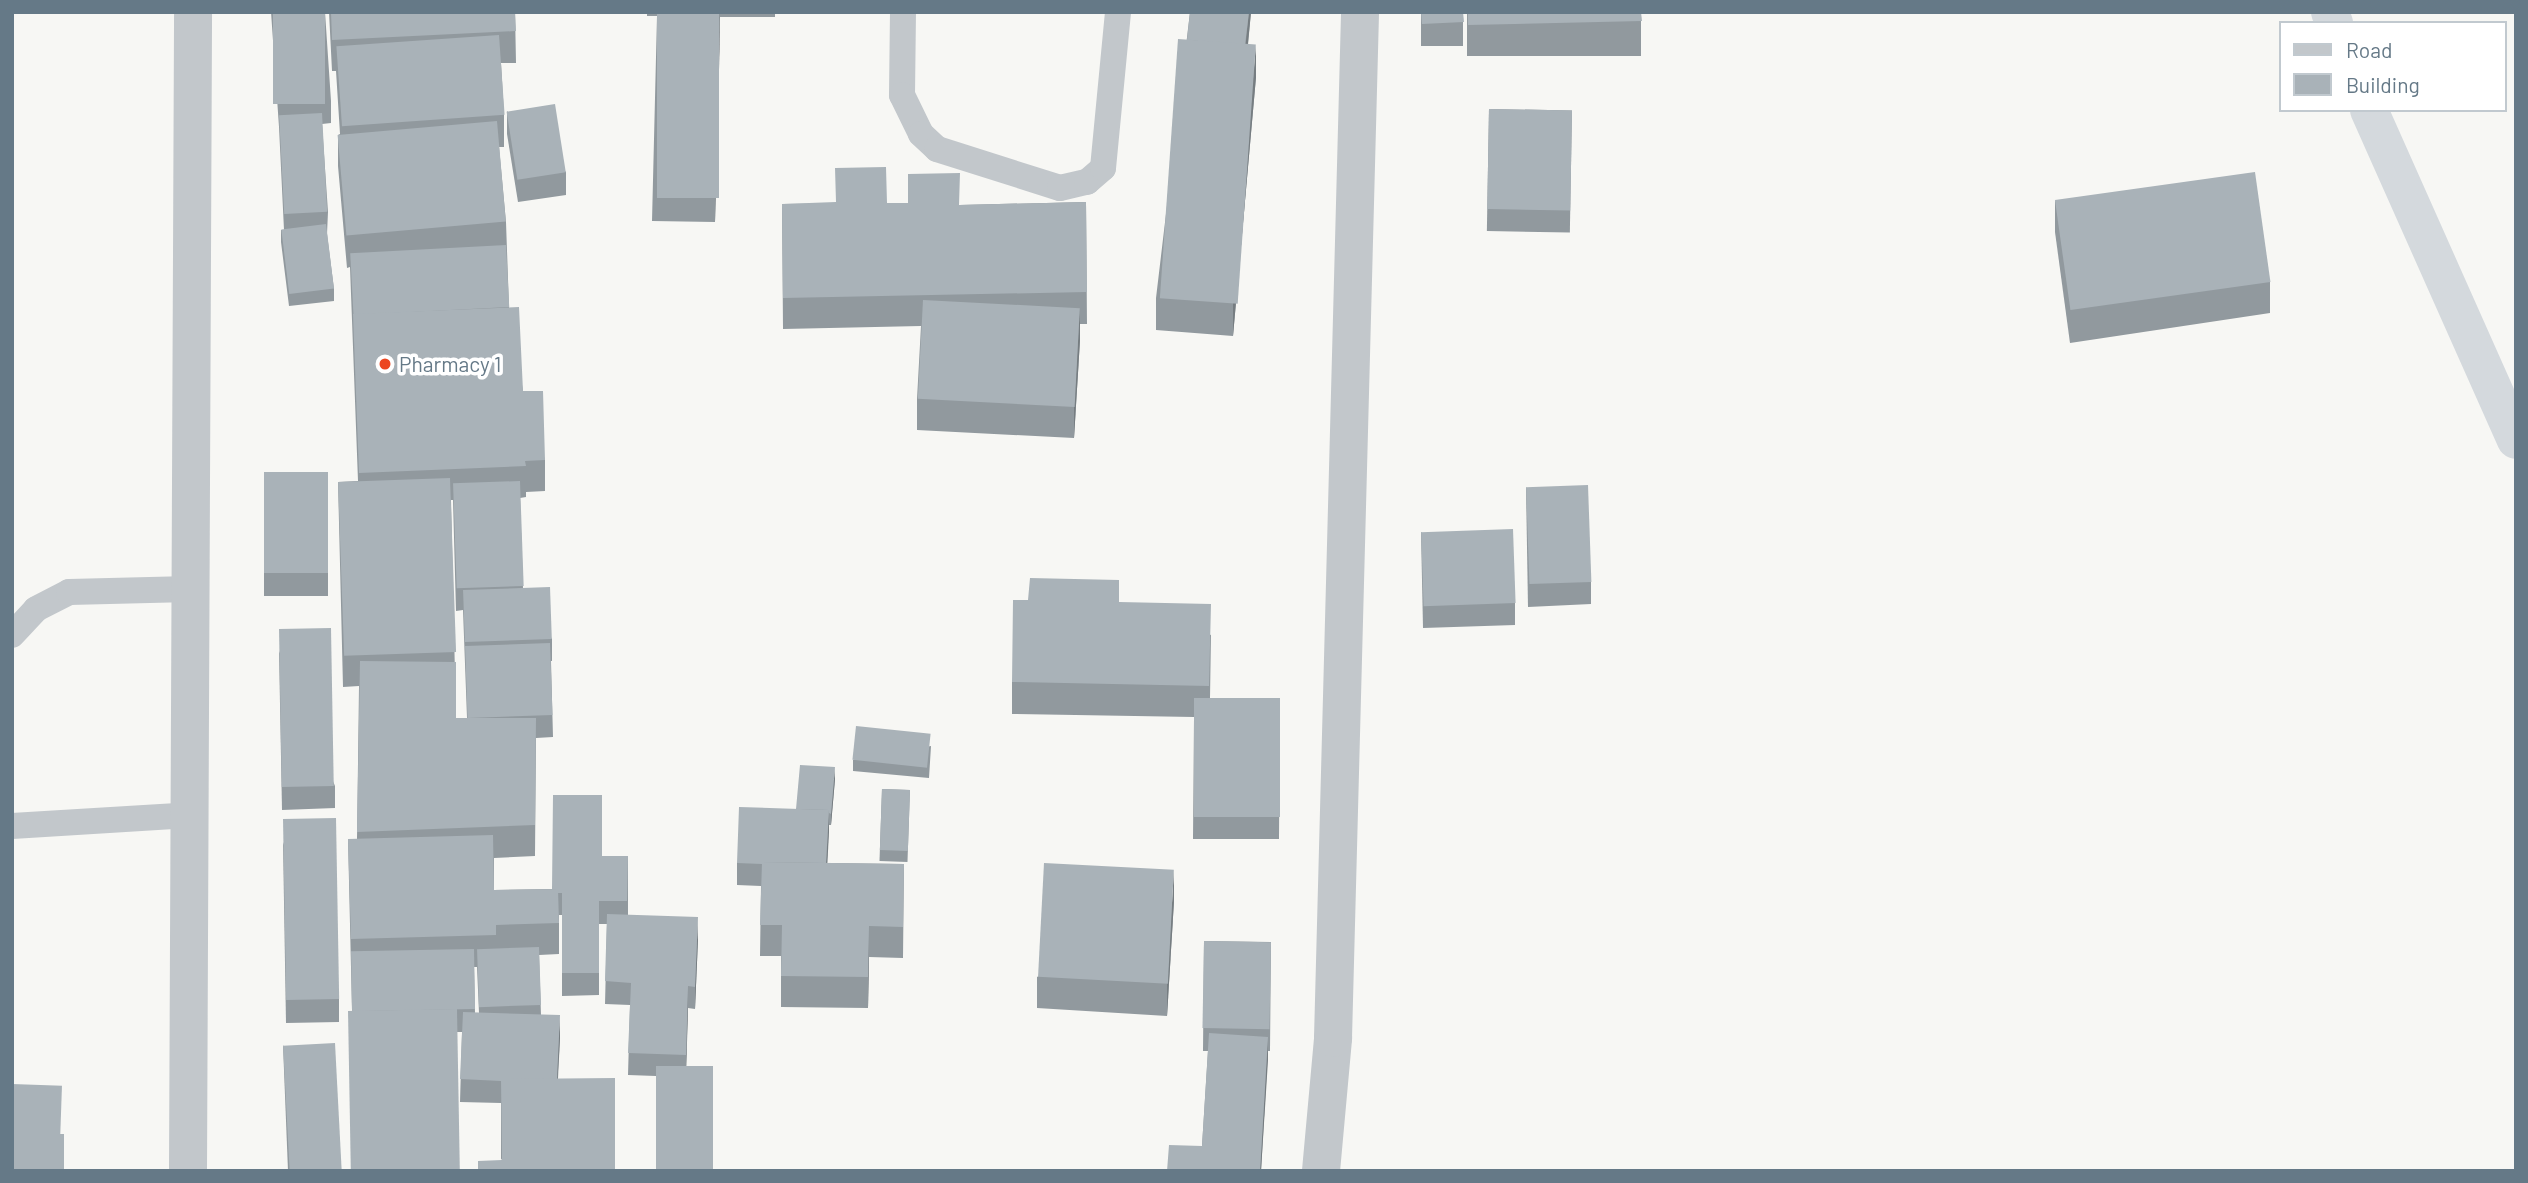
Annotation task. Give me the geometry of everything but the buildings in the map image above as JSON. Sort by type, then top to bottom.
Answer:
[{"type":"highway","points":[[2370,112],[2516,440]]},
{"type":"street","points":[[188,1171],[192,12]]},
{"type":"street","points":[[1321,1171],[1334,1024],[1360,12]]},
{"type":"lane","points":[[903,12],[902,95],[921,134],[937,149],[1060,188],[1087,182],[1103,168],[1118,12]]},
{"type":"lane","points":[[12,635],[36,609],[69,592],[190,589]]},
{"type":"lane","points":[[12,826],[190,816]]},
{"type":"place","name":"Pharmacy 1","points":[[385,364]]}]
